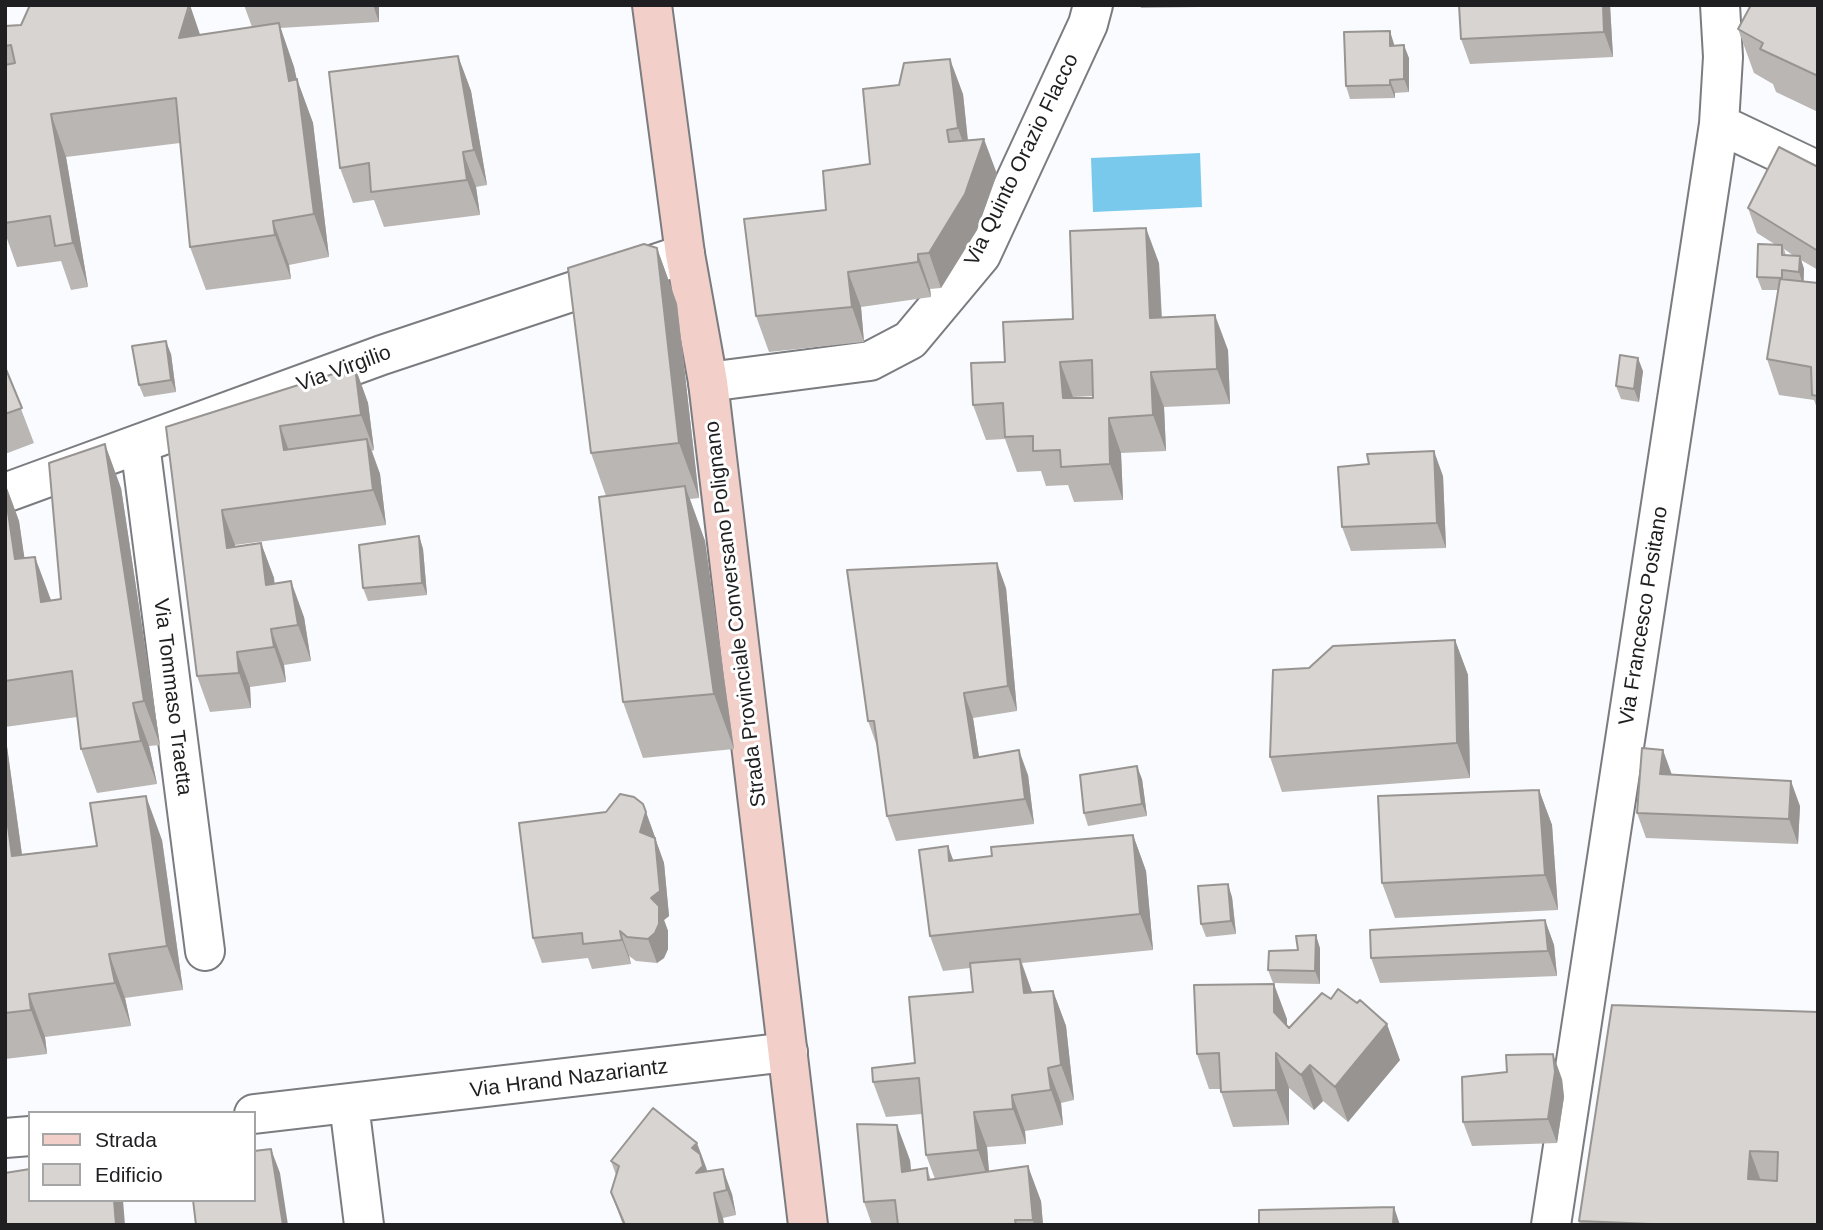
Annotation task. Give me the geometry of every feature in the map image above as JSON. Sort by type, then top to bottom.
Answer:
[{"type":"main road","name":"Strada Provinciale Conversano Polignano","points":[[652,5],[685,254],[708,382],[808,1225]]},
{"type":"street","name":"Via Quinto Orazio Flacco","points":[[708,382],[870,361],[910,340],[981,256],[1088,24],[1093,5]]},
{"type":"street","name":"Via Francesco Positano","points":[[1551,1225],[1719,124],[1723,57],[1720,5]]},
{"type":"street","points":[[1719,124],[1818,171]]},
{"type":"street","name":"Via Virgilio","points":[[5,493],[382,355],[685,254]]},
{"type":"street","name":"Via Tommaso Traetta","points":[[140,444],[205,951]]},
{"type":"street","name":"Via Hrand Nazariantz","points":[[256,1114],[788,1052]]},
{"type":"street","points":[[349,1104],[364,1225]]},
{"type":"street","points":[[5,1138],[28,1136]]},
{"type":"water","points":[[1200,153],[1202,207],[1093,212],[1091,158]]},
{"type":"building","points":[[30,5],[189,5],[179,38],[279,23],[289,81],[297,79],[314,214],[273,221],[275,235],[190,247],[176,98],[51,114],[73,243],[55,246],[50,216],[5,223],[5,65],[15,63],[11,45],[5,46],[5,26],[21,25]]},
{"type":"building","points":[[1459,5],[1603,5],[1604,32],[1461,39]]},
{"type":"building","points":[[1751,5],[1818,5],[1818,76],[1760,49],[1763,43],[1738,29]]},
{"type":"building","points":[[1390,31],[1390,46],[1404,45],[1404,79],[1390,80],[1390,85],[1346,86],[1344,32]]},
{"type":"building","points":[[458,56],[474,150],[463,152],[467,180],[371,192],[369,163],[340,168],[329,72]]},
{"type":"building","points":[[950,59],[958,128],[947,130],[949,142],[984,139],[965,194],[929,253],[918,254],[918,262],[848,272],[852,307],[756,316],[744,219],[826,210],[823,171],[870,164],[863,89],[899,85],[904,63]]},
{"type":"building","points":[[1779,147],[1818,167],[1818,251],[1748,208]]},
{"type":"building","points":[[1146,228],[1150,318],[1215,315],[1217,369],[1151,372],[1153,415],[1109,418],[1110,464],[1061,467],[1060,450],[1033,451],[1033,436],[1005,437],[1003,403],[973,405],[971,363],[1005,362],[1003,322],[1073,319],[1070,231]],"holes":[[[1092,360],[1093,398],[1063,398],[1060,362]]]},
{"type":"building","points":[[644,244],[657,248],[679,443],[591,453],[568,268]]},
{"type":"building","points":[[1758,244],[1782,245],[1782,255],[1800,256],[1799,272],[1782,270],[1782,278],[1757,277]]},
{"type":"building","points":[[1780,279],[1818,283],[1818,396],[1812,395],[1811,367],[1767,359]]},
{"type":"building","points":[[166,341],[171,380],[139,385],[132,346]]},
{"type":"building","points":[[1620,355],[1638,358],[1634,389],[1616,386]]},
{"type":"building","points":[[5,367],[22,408],[5,414]]},
{"type":"building","points":[[355,367],[361,415],[280,426],[284,450],[367,439],[373,490],[222,510],[227,548],[261,543],[266,585],[291,581],[298,625],[271,629],[274,647],[237,652],[239,673],[197,676],[166,427]]},
{"type":"building","points":[[105,444],[144,701],[133,703],[141,741],[81,749],[72,671],[5,681],[5,492],[15,559],[35,557],[41,602],[61,599],[49,463]]},
{"type":"building","points":[[1434,451],[1437,523],[1342,527],[1338,467],[1369,464],[1367,454]]},
{"type":"building","points":[[685,486],[714,694],[623,702],[599,497]]},
{"type":"building","points":[[419,536],[422,583],[363,588],[359,545]]},
{"type":"building","points":[[997,563],[1008,686],[964,693],[974,758],[1019,750],[1025,799],[887,816],[874,721],[868,721],[847,570]]},
{"type":"building","points":[[1455,640],[1457,743],[1270,757],[1273,670],[1309,668],[1333,646]]},
{"type":"building","points":[[1642,748],[1663,750],[1660,774],[1791,781],[1789,819],[1637,813]]},
{"type":"building","points":[[1137,766],[1142,804],[1084,813],[1080,775]]},
{"type":"building","points":[[1539,790],[1545,875],[1382,883],[1378,796]]},
{"type":"building","points":[[620,794],[634,797],[643,804],[646,812],[640,832],[655,838],[660,891],[651,898],[659,906],[659,924],[655,933],[648,939],[627,937],[620,931],[622,940],[583,944],[582,933],[533,938],[519,823],[606,812]]},
{"type":"building","points":[[146,796],[167,946],[109,954],[115,983],[29,994],[31,1010],[5,1013],[5,804],[12,856],[97,846],[90,803]]},
{"type":"building","points":[[1133,835],[1140,914],[930,936],[919,850],[948,846],[949,861],[992,856],[991,847]]},
{"type":"building","points":[[1228,884],[1231,921],[1201,924],[1198,886]]},
{"type":"building","points":[[1545,920],[1548,951],[1371,958],[1370,930]]},
{"type":"building","points":[[1316,935],[1315,971],[1268,970],[1269,951],[1298,950],[1296,936]]},
{"type":"building","points":[[1020,959],[1024,993],[1053,991],[1061,1065],[1048,1068],[1051,1090],[1012,1095],[1013,1109],[974,1112],[978,1150],[926,1155],[919,1078],[873,1082],[872,1068],[915,1063],[909,997],[973,992],[970,963]]},
{"type":"building","points":[[1274,984],[1274,1012],[1289,1028],[1322,993],[1331,999],[1338,989],[1357,1003],[1360,1000],[1387,1024],[1335,1087],[1310,1065],[1301,1075],[1276,1053],[1276,1090],[1221,1092],[1219,1053],[1197,1054],[1194,985]]},
{"type":"building","points":[[1612,1005],[1818,1012],[1818,1225],[1675,1225],[1579,1221]],"holes":[[[1750,1151],[1778,1152],[1777,1181],[1748,1179]]]},
{"type":"building","points":[[1553,1054],[1555,1072],[1548,1119],[1463,1122],[1462,1077],[1507,1072],[1506,1055]]},
{"type":"building","points":[[653,1108],[697,1143],[692,1148],[700,1154],[703,1166],[696,1173],[723,1169],[727,1190],[714,1193],[720,1225],[625,1225],[611,1192],[619,1166],[611,1161]]},
{"type":"building","points":[[857,1124],[897,1125],[902,1172],[927,1168],[928,1180],[1028,1166],[1033,1220],[1015,1220],[1016,1225],[898,1225],[895,1200],[864,1202]]},
{"type":"building","points":[[271,1149],[283,1225],[196,1225],[193,1202],[256,1202],[256,1151]]},
{"type":"building","points":[[28,1169],[28,1202],[114,1202],[116,1225],[5,1225],[5,1173]]},
{"type":"building","points":[[1394,1207],[1393,1225],[1259,1225],[1259,1210]]}]
